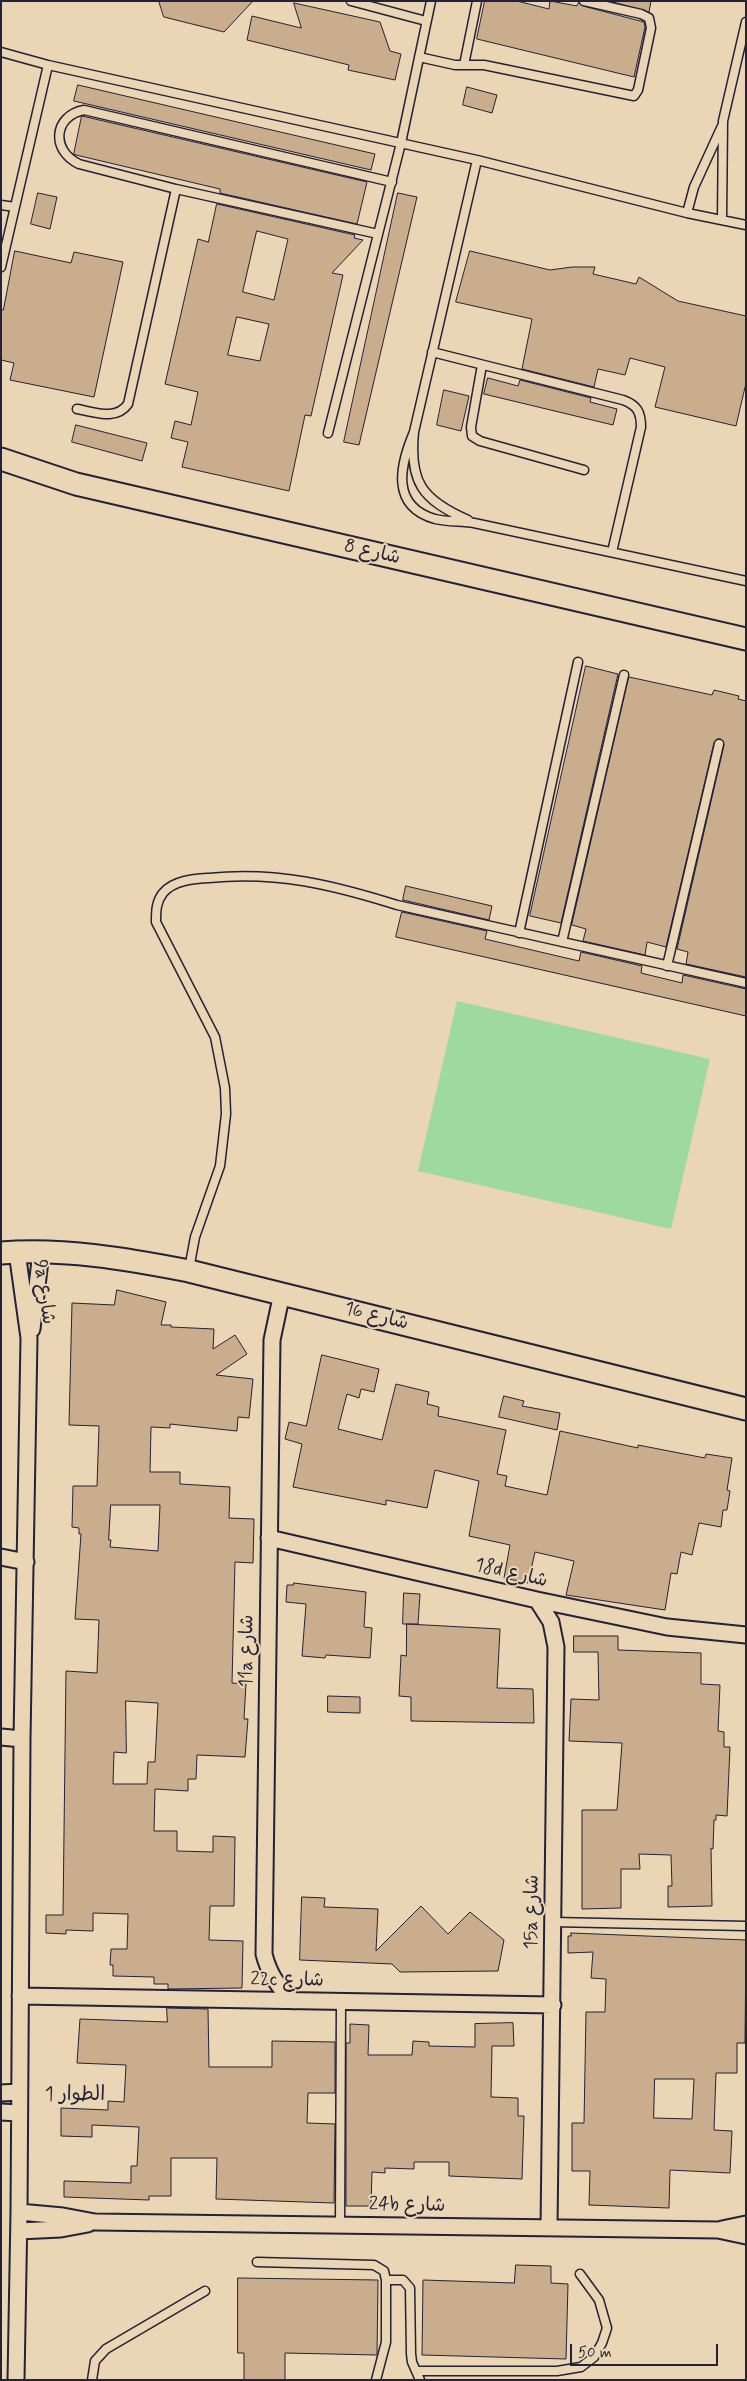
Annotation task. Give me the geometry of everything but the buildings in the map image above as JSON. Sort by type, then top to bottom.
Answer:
[{"type":"street","name":"شارع 8","points":[[1,459],[76,484],[746,639]]},
{"type":"street","name":"شارع 16","points":[[9,1252],[41,1252],[138,1261],[189,1271],[746,1409]]},
{"type":"street","name":"9a شارع","points":[[9,1252],[30,1338]]},
{"type":"street","name":"9a شارع","points":[[16,2380],[19,2231],[22,1739],[30,1338],[36,1307],[41,1252]]},
{"type":"street","name":"11a شارع","points":[[282,1293],[272,1340],[264,1954],[269,1970],[277,1985],[294,2001]]},
{"type":"street","name":"18d شارع","points":[[269,1538],[537,1600],[666,1627],[746,1634]]},
{"type":"street","points":[[1,1557],[26,1562]]},
{"type":"street","name":"15a شارع","points":[[537,1600],[551,1622],[556,1647],[549,2228]]},
{"type":"street","points":[[1,1737],[22,1739]]},
{"type":"street","name":"22c شارع","points":[[20,1996],[553,2005]]},
{"type":"street","points":[[1,2093],[19,2092]]},
{"type":"street","points":[[1,2112],[19,2113]]},
{"type":"street","name":"24b شارع","points":[[19,2212],[63,2216],[95,2222],[718,2230],[746,2236]]},
{"type":"street","name":"24b شارع","points":[[19,2231],[61,2229],[95,2222]]},
{"type":"street","name":"24b شارع","points":[[718,2230],[746,2224]]},
{"type":"lane","points":[[351,1],[426,21]]},
{"type":"lane","points":[[328,433],[392,182],[431,1]]},
{"type":"lane","points":[[464,65],[476,1]]},
{"type":"lane","points":[[419,57],[464,65],[484,65],[634,96],[638,90],[651,28],[648,18],[641,14],[584,1]]},
{"type":"lane","points":[[687,213],[694,187],[723,122],[746,22]]},
{"type":"lane","points":[[1,52],[48,65],[477,160],[746,226]]},
{"type":"lane","points":[[1,267],[48,65]]},
{"type":"lane","points":[[378,234],[176,189],[72,161],[61,149],[59,133],[61,126],[71,114],[84,110],[392,182]]},
{"type":"lane","points":[[722,220],[723,122]]},
{"type":"lane","points":[[477,160],[414,432],[406,453],[401,481],[409,502],[413,507],[435,518],[474,522],[746,582]]},
{"type":"lane","points":[[77,409],[117,414],[124,410],[128,404],[176,189]]},
{"type":"lane","points":[[1,204],[15,206]]},
{"type":"lane","points":[[432,352],[623,400],[638,409],[641,417],[641,427],[612,552]]},
{"type":"lane","points":[[482,365],[471,427],[472,436],[480,441],[584,470]]},
{"type":"lane","points":[[414,432],[413,464],[416,478],[422,488],[438,505],[474,522]]},
{"type":"lane","points":[[519,932],[578,662]]},
{"type":"lane","points":[[562,942],[624,675]]},
{"type":"lane","points":[[667,966],[719,744]]},
{"type":"lane","points":[[189,1271],[197,1231],[220,1166],[225,1123],[225,1088],[215,1037],[156,922],[156,905],[164,892],[177,883],[232,875],[274,876],[357,892],[397,905],[746,983]]},
{"type":"lane","points":[[553,1922],[746,1926]]},
{"type":"lane","points":[[340,2226],[341,2001]]},
{"type":"lane","points":[[257,2262],[374,2265],[384,2271],[386,2280],[386,2342],[376,2380]]},
{"type":"lane","points":[[416,2371],[557,2371],[581,2367],[594,2357],[602,2343],[606,2328],[599,2300],[580,2274]]},
{"type":"lane","points":[[386,2280],[403,2280],[410,2288],[411,2354],[420,2380]]},
{"type":"lane","points":[[92,2380],[95,2362],[106,2349],[205,2291]]},
{"type":"green space","points":[[457,1001],[710,1059],[671,1229],[418,1171]]},
{"type":"district","name":"الطوار 1","points":[[75,2096]]}]
